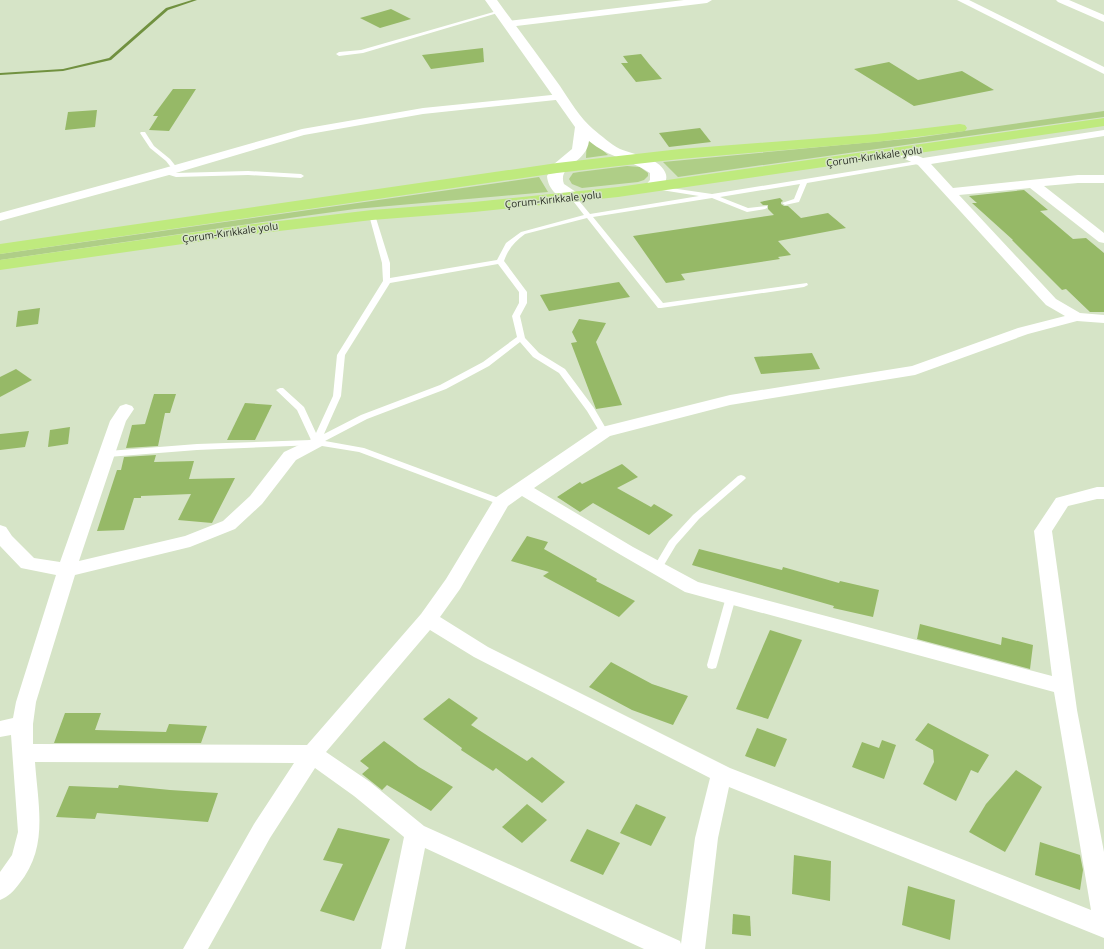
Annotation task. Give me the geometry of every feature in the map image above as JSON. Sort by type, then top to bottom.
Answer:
[{"type":"highway","name":"Çorum-Kırıkkale yolu","points":[[0,248],[557,168],[707,151],[904,135],[1081,110]]},
{"type":"highway","name":"Çorum-Kırıkkale yolu","points":[[0,265],[253,229],[372,215],[573,197],[652,187],[1104,122]]},
{"type":"street","points":[[491,0],[582,127],[604,146],[651,166],[657,171],[660,176],[658,181],[652,187]]},
{"type":"street","points":[[508,24],[707,0]]},
{"type":"street","points":[[962,0],[1104,71]]},
{"type":"street","points":[[1061,0],[1104,19]]},
{"type":"street","points":[[1089,63],[1104,60]]},
{"type":"street","points":[[0,217],[170,171],[291,134],[423,111],[560,97]]},
{"type":"street","points":[[573,197],[566,194],[556,184],[554,174],[557,168],[576,155],[580,150],[582,127]]},
{"type":"street","points":[[1052,130],[1066,140]]},
{"type":"street","points":[[922,162],[1104,133]]},
{"type":"street","points":[[898,152],[922,162],[1051,302],[1077,317],[1102,323]]},
{"type":"street","points":[[949,192],[1078,179],[1104,179]]},
{"type":"street","points":[[1033,184],[1104,238]]},
{"type":"street","points":[[195,949],[262,831],[312,754],[428,619],[453,584],[501,502],[604,432],[730,400],[915,370],[1023,331],[1077,317]]},
{"type":"street","points":[[0,889],[15,871],[23,857],[29,832],[22,724],[26,702],[67,570],[118,422],[126,409]]},
{"type":"street","points":[[0,531],[5,540],[28,563],[67,570],[190,541],[229,525],[256,500],[290,456],[316,442]]},
{"type":"street","points":[[521,488],[692,587],[1064,687]]},
{"type":"street","points":[[1104,493],[1097,493],[1062,502],[1043,531],[1064,687],[1104,917]]},
{"type":"street","points":[[428,619],[481,652],[722,774],[1104,927]]},
{"type":"street","points":[[0,729],[22,724]]},
{"type":"street","points":[[23,753],[312,754],[362,789],[416,833],[671,949]]},
{"type":"street","points":[[693,949],[708,825],[714,797],[722,774]]},
{"type":"street","points":[[393,949],[416,833]]},
{"type":"lane","points":[[339,54],[361,52],[499,12]]},
{"type":"lane","points":[[143,133],[152,146],[168,160],[170,171],[176,175],[241,173],[301,176]]},
{"type":"lane","points":[[500,261],[503,252],[516,237],[523,233],[587,216],[922,162]]},
{"type":"lane","points":[[786,203],[797,201],[804,181]]},
{"type":"lane","points":[[652,187],[713,196],[747,210],[765,207]]},
{"type":"lane","points":[[573,197],[661,306],[804,285]]},
{"type":"lane","points":[[316,442],[337,396],[341,355],[387,281],[386,263],[372,215]]},
{"type":"lane","points":[[387,281],[414,274],[472,268],[500,261]]},
{"type":"lane","points":[[500,261],[523,292],[523,302],[516,316],[521,338],[536,355],[562,371],[592,410],[604,432]]},
{"type":"lane","points":[[316,442],[364,417],[442,388],[486,364],[521,338]]},
{"type":"lane","points":[[280,390],[301,409],[316,442]]},
{"type":"lane","points":[[108,454],[197,446],[316,442],[361,450],[501,502]]},
{"type":"lane","points":[[658,568],[672,543],[696,517],[741,478]]},
{"type":"lane","points":[[712,665],[731,597]]},
{"type":"green space","points":[[1104,111],[1104,117],[678,177],[663,162],[915,138]]},
{"type":"green space","points":[[587,136],[608,155],[586,158]]},
{"type":"green space","points":[[627,166],[640,167],[648,173],[648,176],[644,180],[638,182],[582,188],[572,184],[569,179],[573,173]]},
{"type":"green space","points":[[539,177],[548,192],[355,209],[0,260],[0,254]]},
{"type":"building","points":[[391,9],[411,19],[380,28],[360,18]]},
{"type":"building","points":[[483,48],[484,62],[431,69],[422,55]]},
{"type":"building","points":[[641,54],[662,79],[636,82],[621,63],[628,63],[623,56]]},
{"type":"building","points":[[889,62],[918,80],[962,71],[994,90],[914,106],[854,69]]},
{"type":"building","points":[[173,89],[196,89],[169,131],[149,130],[158,116],[153,116]]},
{"type":"building","points":[[97,110],[95,127],[65,130],[68,112]]},
{"type":"building","points":[[700,128],[711,142],[669,147],[659,133]]},
{"type":"building","points":[[1024,190],[1048,210],[1040,211],[1073,239],[1086,238],[1104,253],[1104,312],[1090,312],[1066,289],[1062,290],[1013,240],[972,203],[977,203],[969,196]]},
{"type":"building","points":[[780,198],[783,201],[781,204],[788,206],[801,218],[828,213],[846,228],[778,241],[791,255],[778,257],[780,259],[681,274],[685,280],[666,283],[633,236],[774,215],[768,209],[768,205],[763,205],[760,202]]},
{"type":"building","points":[[619,282],[630,297],[549,311],[540,295]]},
{"type":"building","points":[[40,308],[38,324],[16,327],[18,311]]},
{"type":"building","points":[[579,319],[606,323],[596,342],[622,405],[596,409],[571,343],[577,342],[572,332]]},
{"type":"building","points":[[812,353],[820,369],[761,374],[754,357]]},
{"type":"building","points":[[16,369],[32,380],[0,397],[0,377]]},
{"type":"building","points":[[154,394],[176,394],[170,413],[165,413],[158,446],[126,448],[132,425],[145,424]]},
{"type":"building","points":[[245,403],[272,405],[255,440],[227,440]]},
{"type":"building","points":[[70,427],[68,444],[48,447],[50,430]]},
{"type":"building","points":[[29,431],[25,447],[0,450],[0,434]]},
{"type":"building","points":[[156,455],[154,462],[194,461],[189,479],[235,478],[212,523],[178,520],[191,494],[141,496],[141,498],[134,498],[124,530],[97,531],[117,470],[121,470],[124,457]]},
{"type":"building","points":[[622,464],[638,477],[617,488],[651,507],[654,504],[673,515],[649,535],[593,503],[580,512],[557,497],[580,482],[582,484]]},
{"type":"building","points":[[527,536],[548,542],[544,549],[597,579],[596,581],[635,601],[619,617],[543,576],[549,572],[511,561]]},
{"type":"building","points":[[699,549],[782,570],[783,567],[839,583],[840,581],[879,590],[873,617],[833,608],[834,606],[692,565]]},
{"type":"building","points":[[920,624],[1001,645],[1002,637],[1033,645],[1030,669],[917,639]]},
{"type":"building","points":[[770,630],[802,640],[768,719],[736,709]]},
{"type":"building","points":[[611,662],[652,684],[688,696],[673,725],[632,710],[589,687]]},
{"type":"building","points":[[449,698],[478,718],[471,725],[527,761],[532,757],[565,782],[542,803],[496,768],[493,771],[461,750],[462,748],[423,719]]},
{"type":"building","points":[[65,713],[101,713],[95,730],[166,732],[169,724],[207,726],[201,743],[54,743]]},
{"type":"building","points":[[928,723],[989,755],[978,773],[971,770],[956,801],[923,784],[934,762],[933,750],[915,740]]},
{"type":"building","points":[[757,728],[787,739],[775,767],[745,756]]},
{"type":"building","points":[[882,740],[896,745],[884,779],[852,767],[862,742],[879,748]]},
{"type":"building","points":[[384,741],[419,767],[453,787],[431,811],[387,785],[382,790],[362,774],[369,768],[360,761]]},
{"type":"building","points":[[1016,770],[1042,787],[1005,852],[969,832],[986,804]]},
{"type":"building","points":[[119,785],[218,793],[208,822],[97,813],[95,819],[56,817],[69,786],[118,788]]},
{"type":"building","points":[[527,804],[547,820],[522,843],[502,827]]},
{"type":"building","points":[[636,804],[666,817],[651,846],[620,833]]},
{"type":"building","points":[[338,828],[390,839],[354,921],[320,911],[343,864],[323,860]]},
{"type":"building","points":[[587,829],[620,843],[603,875],[570,861]]},
{"type":"building","points":[[1040,842],[1080,855],[1083,870],[1080,890],[1035,875]]},
{"type":"building","points":[[794,855],[831,861],[830,901],[792,894]]},
{"type":"building","points":[[908,886],[955,900],[950,940],[902,925]]},
{"type":"building","points":[[733,914],[750,916],[751,936],[732,934]]},
{"type":"waterway","points":[[0,74],[63,70],[110,59],[167,9],[195,0]]}]
